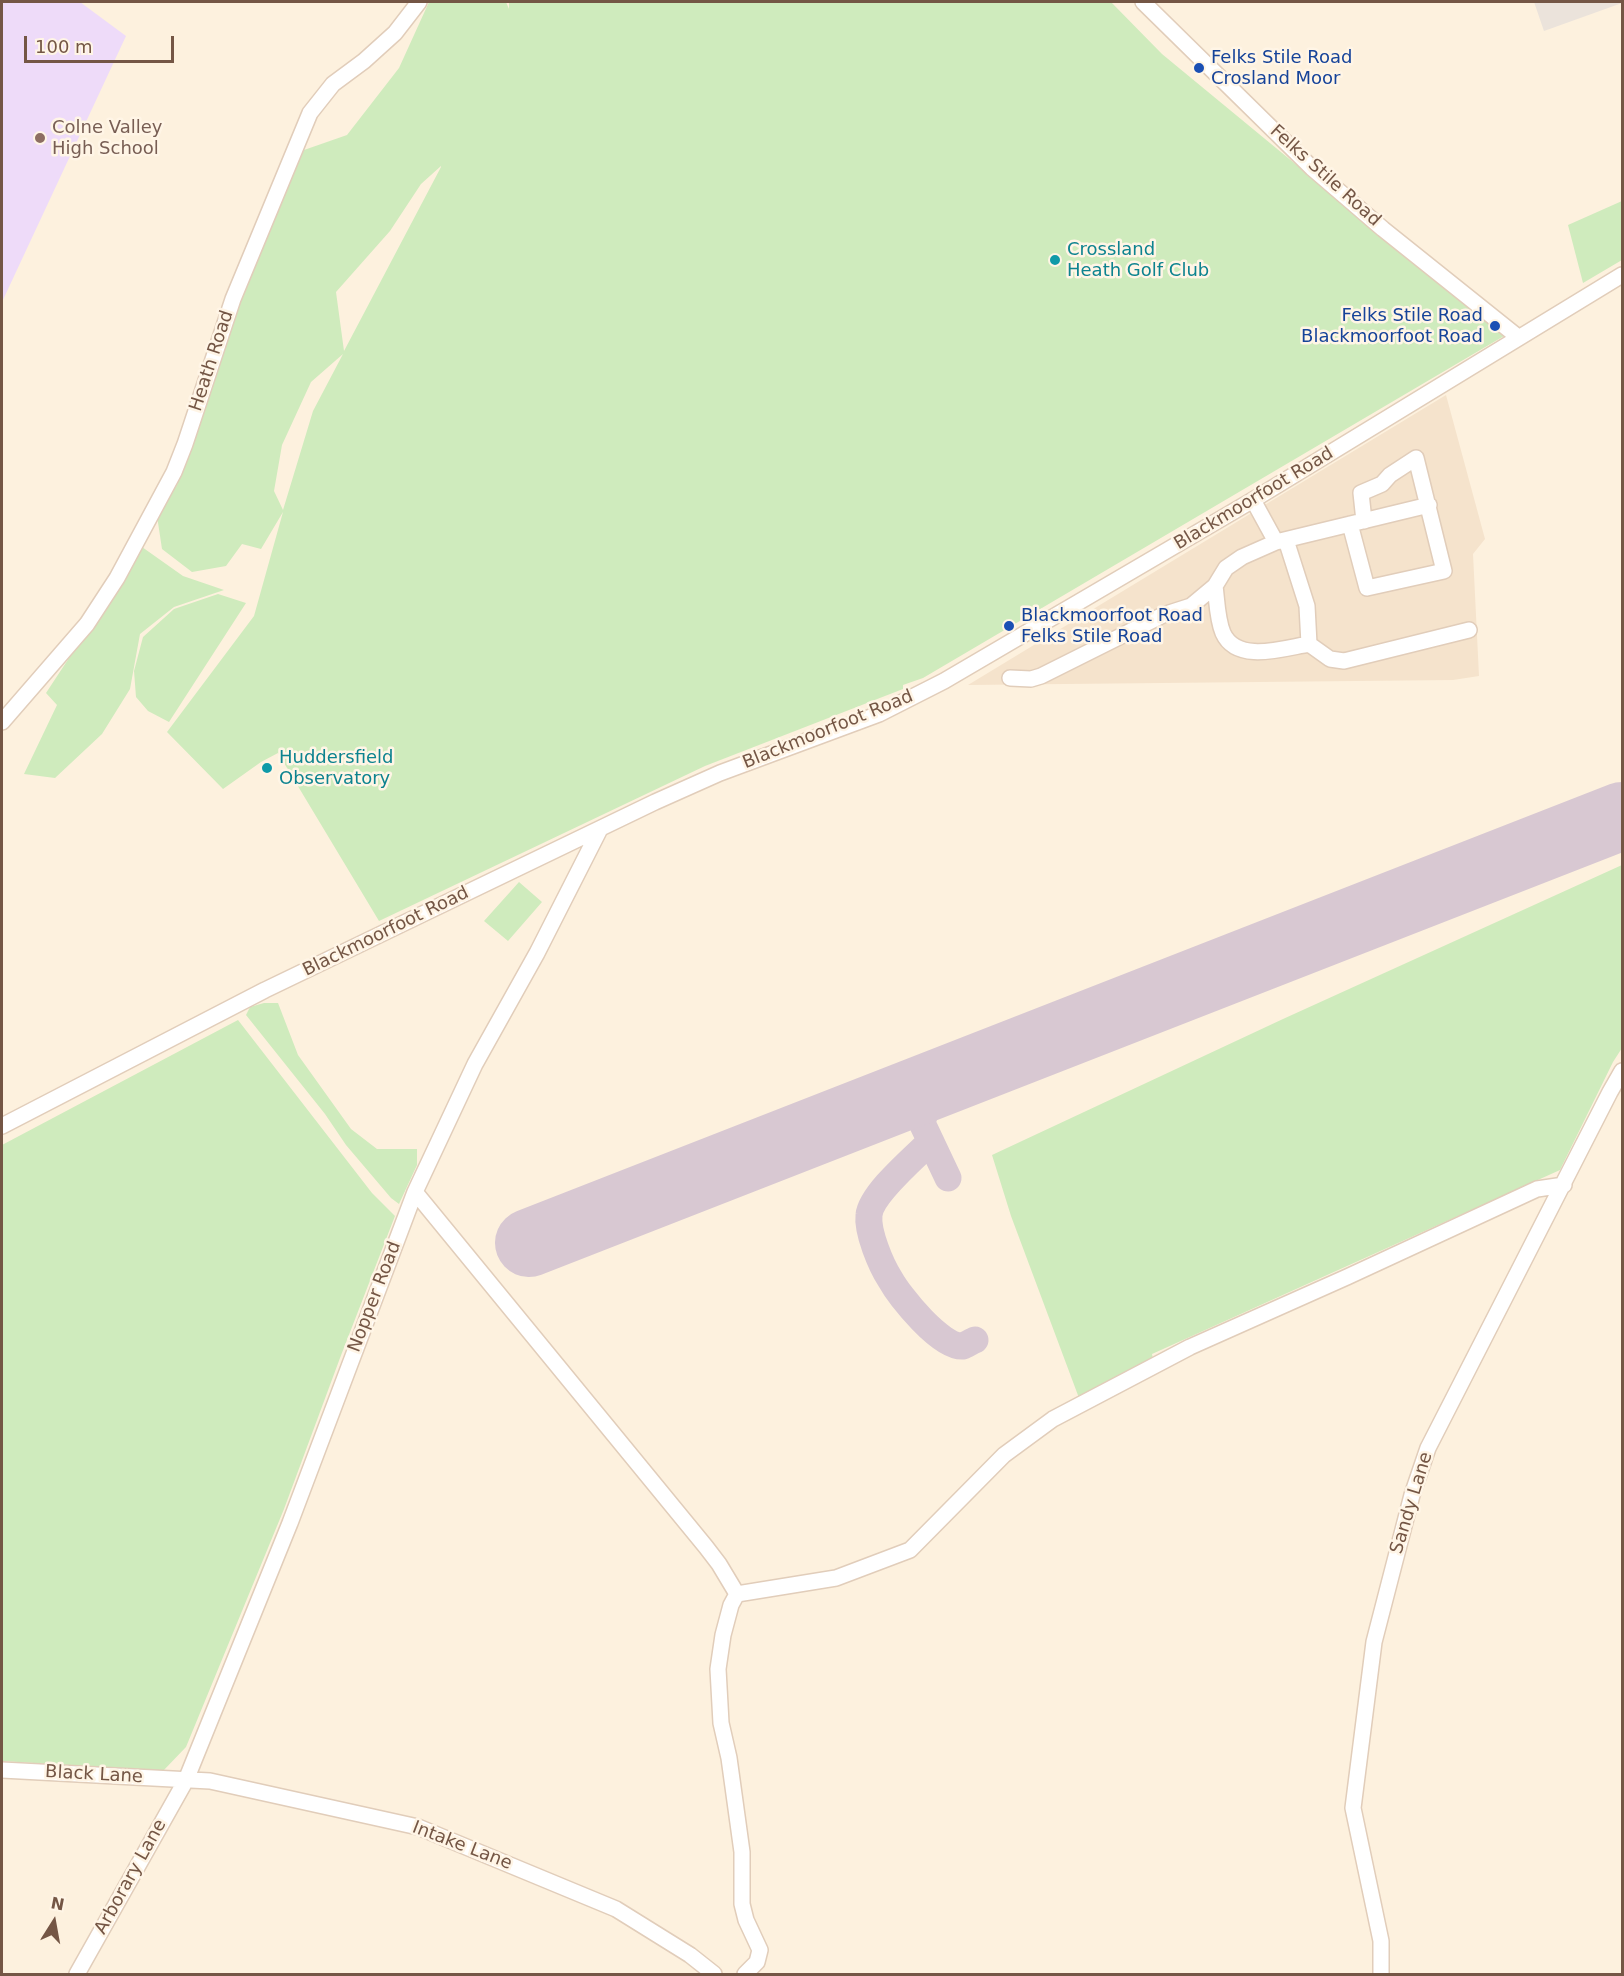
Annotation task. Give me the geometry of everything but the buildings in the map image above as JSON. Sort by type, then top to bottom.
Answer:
[{"type":"street","name":"Heath Road","points":[[2,722],[87,624],[117,578],[174,472],[233,299],[310,113],[333,84],[364,61],[395,33],[419,2]]},
{"type":"street","name":"Felks Stile Road","points":[[1143,2],[1312,168],[1383,229],[1518,337]]},
{"type":"street","name":"Blackmoorfoot Road","points":[[2,1126],[265,990],[702,781],[879,714],[944,681],[1253,501],[1518,337],[1623,275]]},
{"type":"street","points":[[1416,458],[1444,571],[1367,588],[1357,523],[1361,493],[1382,484],[1390,475],[1416,458]]},
{"type":"street","points":[[1253,501],[1281,541],[1307,606],[1309,644]]},
{"type":"street","points":[[1010,678],[1031,679],[1041,676],[1163,615],[1191,606],[1215,586],[1226,568],[1242,557],[1281,541],[1429,505]]},
{"type":"street","points":[[1215,586],[1222,632],[1230,644],[1245,651],[1264,652],[1309,644],[1330,659],[1344,661],[1469,630]]},
{"type":"street","name":"Nopper Road","points":[[186,1780],[290,1523],[415,1192],[475,1065],[537,953],[600,830]]},
{"type":"street","name":"Sandy Lane","points":[[1382,1974],[1381,1941],[1353,1808],[1374,1642],[1412,1495],[1428,1448],[1610,1092],[1623,1071]]},
{"type":"street","points":[[737,1594],[836,1578],[910,1550],[1004,1455],[1053,1419],[1190,1347],[1537,1189],[1564,1185]]},
{"type":"street","points":[[415,1192],[706,1547],[737,1594]]},
{"type":"street","points":[[737,1594],[731,1605],[723,1635],[718,1669],[721,1723],[729,1758],[742,1852],[742,1904],[746,1920],[760,1950],[757,1962],[745,1974]]},
{"type":"street","name":"Black Lane","points":[[2,1770],[186,1780]]},
{"type":"street","name":"Arborary Lane","points":[[77,1974],[186,1780]]},
{"type":"street","name":"Intake Lane","points":[[186,1780],[210,1781],[418,1827],[616,1909],[690,1955],[714,1974]]},
{"type":"shaded area","name":"Colne Valley High School","points":[[2,2],[80,2],[126,36],[2,302]]},
{"type":"shaded area","points":[[1534,2],[1622,2],[1622,3],[1544,31]]},
{"type":"shaded area","points":[[1446,395],[1485,539],[1473,554],[1479,676],[1453,680],[968,685]]},
{"type":"green space","points":[[429,2],[506,2],[509,9],[509,2],[1111,2],[1162,54],[1504,336],[923,678],[903,685],[903,689],[705,766],[379,921],[278,753],[223,789],[167,732],[254,616],[283,512],[261,549],[242,544],[226,566],[192,572],[162,549],[157,516],[177,485],[245,284],[304,150],[347,135],[399,68]],"holes":[[[441,167],[344,351],[336,292],[390,231],[421,184]],[[343,354],[313,411],[283,510],[274,491],[282,445],[311,382]]]},
{"type":"green space","points":[[1622,201],[1622,260],[1583,283],[1568,225]]},
{"type":"green space","points":[[142,547],[183,576],[224,590],[174,607],[140,634],[130,689],[102,734],[55,778],[24,774],[57,705],[46,693]]},
{"type":"green space","points":[[218,594],[246,603],[169,722],[148,711],[136,697],[134,671],[143,637],[174,609]]},
{"type":"green space","points":[[1622,865],[1622,1048],[1560,1170],[1152,1354],[1153,1359],[1079,1398],[1011,1216],[992,1155],[1283,1019]]},
{"type":"green space","points":[[519,882],[542,902],[508,941],[484,921]]},
{"type":"green space","points":[[264,1003],[278,1003],[298,1055],[351,1129],[377,1149],[417,1149],[417,1165],[399,1204],[391,1198],[346,1145],[325,1114],[246,1015],[250,1007]]},
{"type":"green space","points":[[238,1020],[372,1193],[395,1216],[284,1509],[186,1747],[163,1771],[2,1761],[2,1145]]},
{"type":"taxiway","points":[[948,1178],[922,1123],[926,1109],[957,1077]]},
{"type":"taxiway","points":[[930,1142],[877,1197],[869,1215],[870,1230],[886,1273],[922,1320],[944,1339],[954,1344],[963,1346],[975,1340]]},
{"type":"runway","points":[[529,1243],[1622,816]]},
{"type":"place","name":"Felks Stile Road Crosland Moor","points":[[1199,68]]},
{"type":"place","name":"Colne Valley High School","points":[[40,138]]},
{"type":"place","name":"Crossland Heath Golf Club","points":[[1055,260]]},
{"type":"place","name":"Felks Stile Road Blackmoorfoot Road","points":[[1495,326]]},
{"type":"place","name":"Blackmoorfoot Road Felks Stile Road","points":[[1009,626]]},
{"type":"place","name":"Huddersfield Observatory","points":[[267,768]]}]
